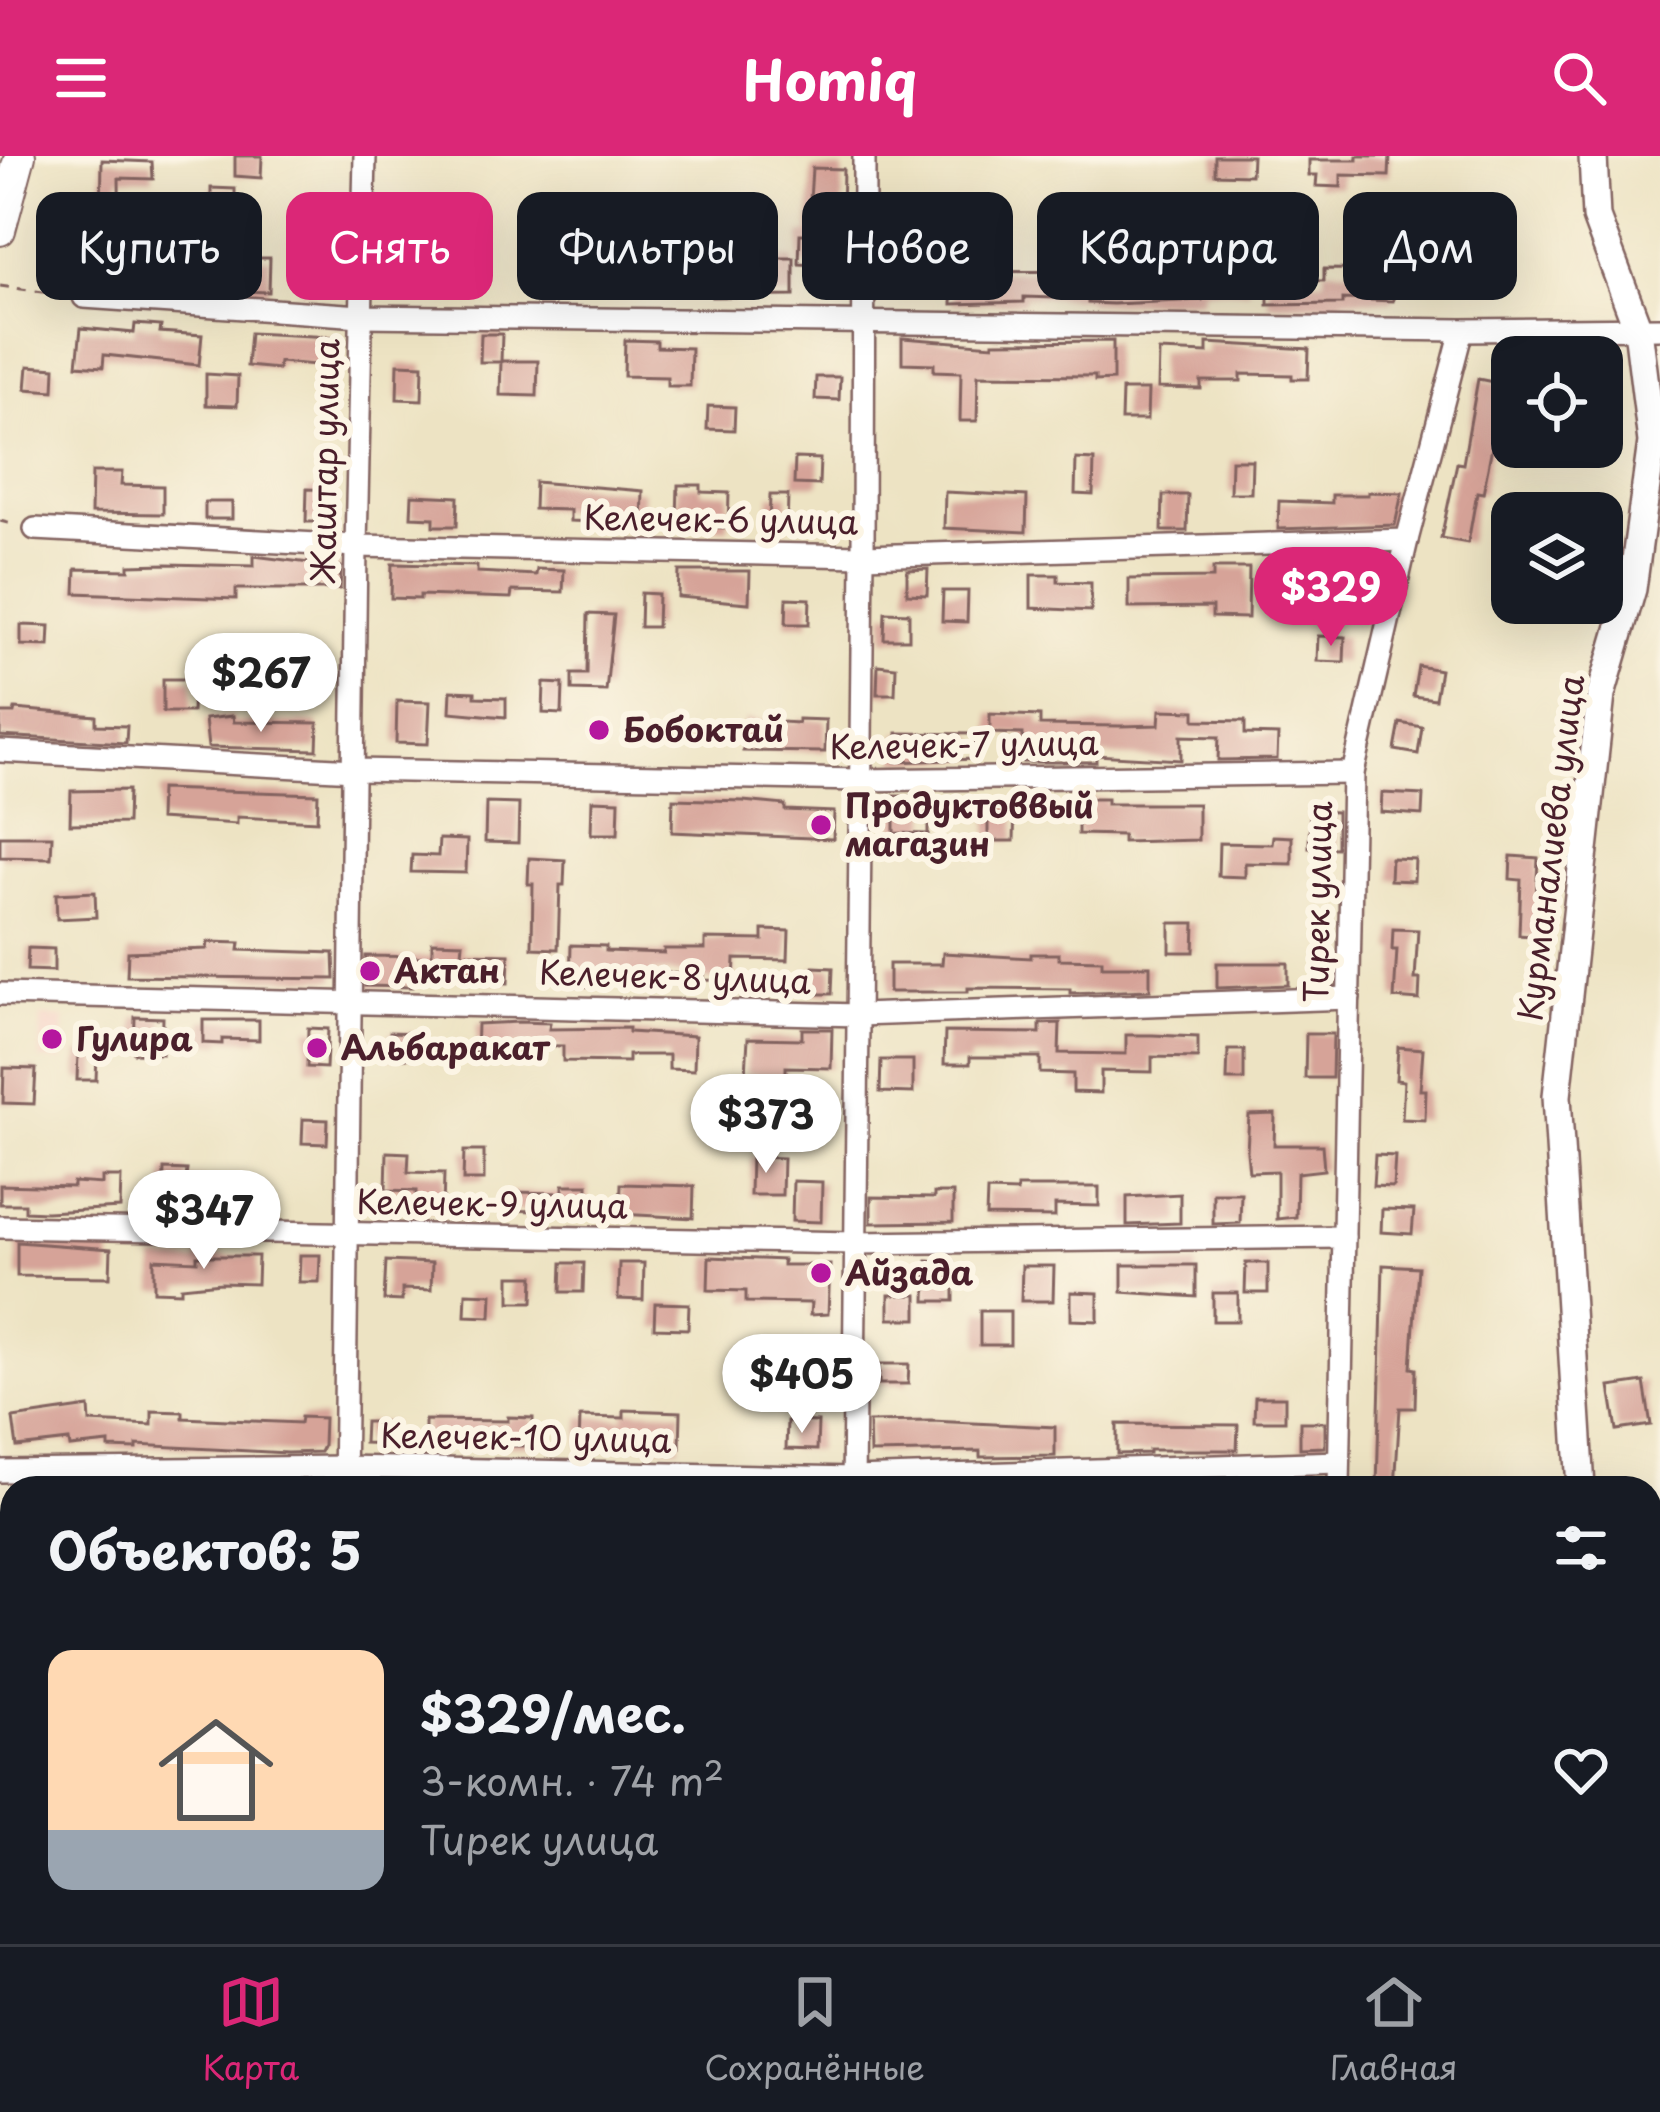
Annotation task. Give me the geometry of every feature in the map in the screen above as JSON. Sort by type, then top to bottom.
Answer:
[{"type":"main road","points":[[0,230],[20,156]]},
{"type":"street","name":"Жаштар улица","points":[[344,1476],[365,156]]},
{"type":"street","points":[[853,1476],[863,156]]},
{"type":"street","name":"Курманалиева улица","points":[[1580,1476],[1557,1096],[1601,695],[1633,589],[1652,442],[1649,329],[1596,217],[1593,156]]},
{"type":"street","points":[[128,300],[361,316],[1649,329]]},
{"type":"street","name":"Тирек улица","points":[[1339,1476],[1353,772],[1406,540],[1462,330]]},
{"type":"street","name":"Келечек-6 улица","points":[[35,529],[356,546],[863,556],[1406,540]]},
{"type":"street","name":"Келечек-7 улица","points":[[0,751],[355,770],[859,780],[1353,772]]},
{"type":"street","name":"Келечек-8 улица","points":[[0,994],[859,1015],[1348,998]]},
{"type":"street","name":"Келечек-9 улица","points":[[0,1227],[855,1243],[1344,1237]]},
{"type":"street","name":"Келечек-10 улица","points":[[1015,1476],[1339,1462]]},
{"type":"street","name":"Келечек-10 улица","points":[[0,1471],[246,1476]]},
{"type":"path","points":[[0,286],[36,291]]},
{"type":"shaded area","name":"Гулира","points":[[41,1017],[64,1018],[62,1061],[40,1060]]},
{"type":"building","points":[[235,156],[262,156],[261,178],[235,176]]},
{"type":"building","points":[[1215,156],[1252,156],[1251,175],[1215,174]]},
{"type":"building","points":[[1357,156],[1390,156],[1389,176],[1341,175],[1341,187],[1316,186],[1317,175],[1309,175],[1309,160],[1357,160]]},
{"type":"building","points":[[102,160],[152,162],[153,179],[119,178],[119,192],[101,192]]},
{"type":"building","points":[[812,168],[843,169],[842,192],[811,192]]},
{"type":"building","points":[[262,258],[270,258],[269,292],[262,292]]},
{"type":"building","points":[[778,258],[794,258],[794,296],[778,296]]},
{"type":"building","points":[[1324,269],[1343,269],[1343,304],[1268,305],[1268,300],[1319,300],[1319,281],[1324,281]]},
{"type":"building","points":[[1037,271],[1037,297],[1024,297],[1024,302],[952,304],[952,300],[1013,300],[1013,272]]},
{"type":"building","points":[[1088,300],[1202,300],[1113,304]]},
{"type":"building","points":[[135,324],[161,326],[160,332],[202,335],[199,365],[104,355],[103,367],[77,365],[81,328],[134,333]]},
{"type":"building","points":[[250,333],[332,337],[329,366],[279,362],[278,369],[247,366]]},
{"type":"building","points":[[481,334],[502,334],[501,361],[538,361],[537,396],[500,395],[501,362],[480,362]]},
{"type":"building","points":[[902,338],[993,345],[1113,341],[1113,380],[978,375],[977,421],[960,421],[961,372],[934,371],[934,364],[902,363]]},
{"type":"building","points":[[625,340],[691,348],[690,386],[667,386],[667,377],[624,376]]},
{"type":"building","points":[[1207,343],[1309,349],[1308,379],[1241,374],[1241,381],[1201,381],[1201,389],[1158,388],[1159,351],[1207,353]]},
{"type":"building","points":[[398,364],[423,365],[422,400],[397,399]]},
{"type":"building","points":[[28,366],[55,368],[54,391],[26,389]]},
{"type":"building","points":[[206,374],[238,376],[237,406],[206,405]]},
{"type":"building","points":[[816,377],[840,377],[839,400],[815,399]]},
{"type":"building","points":[[1478,379],[1491,382],[1491,452],[1483,493],[1477,492],[1468,543],[1441,538],[1457,463],[1463,464]]},
{"type":"building","points":[[1122,390],[1148,390],[1147,420],[1121,420]]},
{"type":"building","points":[[708,406],[735,407],[734,430],[707,429]]},
{"type":"building","points":[[795,458],[820,459],[819,485],[794,484]]},
{"type":"building","points":[[1076,459],[1094,460],[1093,495],[1075,494]]},
{"type":"building","points":[[1231,460],[1252,460],[1251,493],[1230,493]]},
{"type":"building","points":[[92,472],[122,472],[121,485],[163,486],[163,514],[91,513]]},
{"type":"building","points":[[535,482],[643,491],[642,524],[570,521],[570,510],[534,509]]},
{"type":"building","points":[[678,485],[729,493],[728,528],[709,527],[709,521],[677,520]]},
{"type":"building","points":[[307,489],[334,490],[333,522],[306,522]]},
{"type":"building","points":[[945,492],[1027,496],[1026,532],[944,528]]},
{"type":"building","points":[[1402,493],[1395,525],[1278,529],[1279,501],[1332,503],[1332,495]]},
{"type":"building","points":[[412,495],[458,497],[457,526],[434,526],[434,518],[411,517]]},
{"type":"building","points":[[770,495],[788,495],[787,529],[769,528]]},
{"type":"building","points":[[1163,495],[1188,495],[1187,531],[1162,531]]},
{"type":"building","points":[[205,502],[232,502],[232,519],[205,519]]},
{"type":"building","points":[[254,556],[341,567],[340,589],[236,589],[236,599],[75,593],[76,569],[254,566]]},
{"type":"building","points":[[392,564],[477,566],[477,572],[536,575],[537,569],[564,570],[563,592],[512,591],[511,598],[391,598]]},
{"type":"building","points":[[1213,568],[1249,568],[1248,618],[1212,617],[1212,607],[1129,608],[1129,579],[1213,578]]},
{"type":"building","points":[[928,569],[927,595],[907,594],[907,570]]},
{"type":"building","points":[[679,571],[750,571],[749,603],[678,597]]},
{"type":"building","points":[[1031,575],[1091,583],[1091,611],[1031,608]]},
{"type":"building","points":[[1283,585],[1313,586],[1312,619],[1282,618]]},
{"type":"building","points":[[943,591],[968,591],[967,622],[942,621]]},
{"type":"building","points":[[641,593],[658,594],[657,627],[640,627]]},
{"type":"building","points":[[787,598],[810,599],[809,624],[786,624]]},
{"type":"building","points":[[885,612],[909,613],[909,639],[884,639]]},
{"type":"building","points":[[588,614],[614,615],[606,691],[572,690],[572,674],[587,674]]},
{"type":"building","points":[[21,625],[50,626],[49,646],[21,645]]},
{"type":"building","points":[[1318,636],[1345,637],[1344,662],[1317,661]]},
{"type":"building","points":[[878,665],[896,667],[895,694],[877,694]]},
{"type":"building","points":[[1418,666],[1440,670],[1435,699],[1413,696]]},
{"type":"building","points":[[163,679],[193,679],[192,712],[163,712]]},
{"type":"building","points":[[544,683],[563,684],[562,714],[543,713]]},
{"type":"building","points":[[451,691],[506,698],[506,717],[450,712]]},
{"type":"building","points":[[397,701],[430,702],[428,744],[396,743]]},
{"type":"building","points":[[15,709],[96,716],[96,725],[127,726],[126,743],[0,736],[0,713],[14,713]]},
{"type":"building","points":[[1160,710],[1195,711],[1195,720],[1245,721],[1245,734],[1278,735],[1277,759],[1218,760],[1219,737],[1181,736],[1181,760],[1096,755],[1096,762],[1023,762],[1023,734],[990,733],[990,714],[1040,716],[1040,725],[1121,726],[1159,725]]},
{"type":"building","points":[[233,716],[234,722],[318,723],[317,750],[208,747],[205,719]]},
{"type":"building","points":[[798,719],[826,720],[825,752],[743,751],[745,720],[798,723]]},
{"type":"building","points":[[1400,723],[1422,727],[1418,754],[1395,750]]},
{"type":"building","points":[[897,733],[975,734],[975,759],[896,762]]},
{"type":"building","points":[[160,789],[318,794],[317,821],[237,817],[237,824],[159,819]]},
{"type":"building","points":[[128,790],[127,823],[70,824],[71,791]]},
{"type":"building","points":[[1382,793],[1423,795],[1422,815],[1381,812]]},
{"type":"building","points":[[894,796],[928,796],[928,834],[894,833]]},
{"type":"building","points":[[673,799],[743,801],[785,805],[785,810],[834,812],[833,839],[672,832]]},
{"type":"building","points":[[1078,799],[1107,799],[1107,804],[1198,804],[1198,840],[1123,842],[1123,835],[1078,834]]},
{"type":"building","points":[[592,800],[619,801],[618,834],[591,834]]},
{"type":"building","points":[[486,803],[519,804],[518,843],[485,842]]},
{"type":"building","points":[[988,805],[1015,805],[1014,841],[988,841]]},
{"type":"building","points":[[1310,811],[1337,812],[1337,848],[1309,847]]},
{"type":"building","points":[[0,836],[52,836],[51,858],[0,857]]},
{"type":"building","points":[[1273,836],[1292,837],[1292,864],[1245,863],[1245,877],[1218,876],[1219,843],[1272,844]]},
{"type":"building","points":[[439,839],[467,840],[466,873],[411,872],[412,855],[438,856]]},
{"type":"building","points":[[1511,856],[1538,858],[1536,902],[1545,902],[1543,937],[1519,935],[1521,880],[1510,879]]},
{"type":"building","points":[[529,858],[565,860],[558,949],[532,948]]},
{"type":"building","points":[[1391,858],[1415,859],[1414,881],[1390,880]]},
{"type":"building","points":[[95,892],[96,917],[57,919],[56,894]]},
{"type":"building","points":[[1170,923],[1195,923],[1194,952],[1170,952]]},
{"type":"building","points":[[1393,929],[1418,930],[1415,979],[1420,979],[1419,1000],[1394,998],[1397,950],[1392,950]]},
{"type":"building","points":[[763,930],[789,931],[788,960],[735,959],[734,981],[650,972],[650,978],[605,977],[605,987],[570,986],[571,945],[664,953],[664,949],[705,949],[705,939],[763,940]]},
{"type":"building","points":[[208,942],[240,943],[239,950],[334,953],[335,979],[127,976],[128,952],[207,949]]},
{"type":"building","points":[[432,942],[463,943],[462,953],[509,954],[508,983],[483,982],[483,976],[412,974],[412,987],[365,986],[366,956],[432,957]]},
{"type":"building","points":[[28,948],[54,949],[54,971],[27,970]]},
{"type":"building","points":[[943,953],[1031,958],[1031,954],[1059,954],[1059,959],[1102,960],[1102,966],[1150,966],[1150,990],[889,992],[889,964],[942,964]]},
{"type":"building","points":[[1217,963],[1288,963],[1288,985],[1217,988]]},
{"type":"building","points":[[813,967],[833,968],[832,994],[812,994]]},
{"type":"building","points":[[135,1017],[163,1018],[162,1054],[134,1053]]},
{"type":"building","points":[[203,1020],[259,1020],[259,1040],[203,1043]]},
{"type":"building","points":[[550,1023],[549,1029],[629,1028],[629,1032],[695,1036],[694,1070],[669,1069],[669,1055],[628,1055],[628,1062],[563,1061],[563,1046],[510,1045],[510,1059],[476,1058],[477,1024]]},
{"type":"building","points":[[1060,1023],[1059,1053],[1126,1054],[1126,1035],[1152,1035],[1198,1037],[1198,1058],[1152,1057],[1152,1072],[1101,1071],[1101,1093],[1073,1092],[1073,1074],[1040,1073],[1040,1057],[970,1057],[970,1064],[944,1064],[945,1032],[1040,1033],[1040,1024]]},
{"type":"building","name":"Альбаракат","points":[[308,1028],[328,1029],[326,1068],[307,1067]]},
{"type":"building","points":[[802,1029],[832,1029],[831,1068],[786,1067],[786,1075],[746,1074],[748,1038],[802,1039]]},
{"type":"building","points":[[390,1032],[414,1033],[413,1058],[389,1058]]},
{"type":"building","points":[[1306,1034],[1333,1034],[1332,1078],[1305,1078]]},
{"type":"building","points":[[1398,1047],[1423,1049],[1420,1090],[1426,1090],[1425,1120],[1402,1119],[1404,1081],[1396,1080]]},
{"type":"building","points":[[1228,1050],[1244,1050],[1244,1080],[1227,1080]]},
{"type":"building","points":[[78,1053],[97,1054],[96,1080],[77,1080]]},
{"type":"building","points":[[881,1060],[913,1060],[913,1093],[880,1092]]},
{"type":"building","points":[[4,1068],[36,1069],[34,1104],[3,1103]]},
{"type":"building","points":[[1275,1114],[1274,1145],[1322,1145],[1324,1170],[1297,1173],[1296,1217],[1277,1219],[1277,1171],[1249,1172],[1249,1115]]},
{"type":"building","points":[[303,1119],[328,1120],[327,1144],[302,1143]]},
{"type":"building","points":[[464,1151],[484,1151],[484,1180],[463,1180]]},
{"type":"building","points":[[387,1152],[409,1153],[408,1172],[444,1173],[443,1211],[416,1211],[416,1191],[386,1190]]},
{"type":"building","points":[[1375,1155],[1395,1156],[1393,1187],[1373,1186]]},
{"type":"building","points":[[751,1157],[783,1158],[782,1195],[750,1195]]},
{"type":"building","points":[[164,1169],[187,1170],[186,1178],[257,1180],[256,1206],[163,1204]]},
{"type":"building","points":[[102,1177],[121,1177],[120,1208],[46,1212],[25,1211],[25,1204],[0,1204],[0,1185],[73,1187],[73,1182],[102,1184]]},
{"type":"building","points":[[793,1181],[822,1182],[821,1222],[792,1221]]},
{"type":"building","points":[[621,1184],[694,1186],[693,1218],[620,1214]]},
{"type":"building","points":[[563,1185],[588,1185],[588,1213],[509,1210],[509,1192],[563,1193]]},
{"type":"building","points":[[1017,1187],[1099,1187],[1099,1206],[1055,1205],[1055,1217],[986,1216],[987,1191],[1017,1192]]},
{"type":"building","points":[[934,1193],[953,1193],[953,1222],[871,1223],[871,1197],[934,1198]]},
{"type":"building","points":[[1213,1193],[1241,1193],[1240,1223],[1213,1224]]},
{"type":"building","points":[[1180,1194],[1180,1223],[1127,1225],[1127,1197]]},
{"type":"building","points":[[1382,1209],[1414,1210],[1412,1234],[1381,1232]]},
{"type":"building","points":[[17,1242],[111,1249],[110,1277],[17,1276]]},
{"type":"building","points":[[300,1255],[320,1255],[319,1282],[299,1282]]},
{"type":"building","points":[[197,1256],[258,1256],[257,1284],[154,1291],[154,1259],[197,1261]]},
{"type":"building","points":[[709,1257],[830,1265],[828,1314],[810,1315],[811,1303],[746,1302],[746,1291],[708,1290]]},
{"type":"building","points":[[386,1261],[432,1263],[431,1290],[402,1289],[402,1301],[384,1300]]},
{"type":"building","points":[[927,1261],[954,1262],[954,1301],[926,1301]]},
{"type":"building","points":[[562,1263],[584,1263],[583,1292],[561,1292]]},
{"type":"building","points":[[619,1263],[644,1263],[643,1300],[618,1299]]},
{"type":"building","points":[[1246,1263],[1268,1263],[1268,1293],[1245,1293]]},
{"type":"building","points":[[1122,1265],[1196,1265],[1196,1297],[1122,1292]]},
{"type":"building","points":[[1383,1265],[1418,1267],[1411,1368],[1416,1369],[1415,1408],[1400,1408],[1396,1476],[1377,1476]]},
{"type":"building","points":[[1022,1266],[1054,1266],[1053,1301],[1021,1301]]},
{"type":"building","points":[[510,1276],[534,1276],[533,1302],[510,1302]]},
{"type":"building","points":[[1071,1292],[1098,1293],[1098,1321],[1071,1320]]},
{"type":"building","points":[[466,1293],[492,1294],[491,1317],[465,1316]]},
{"type":"building","points":[[1213,1293],[1238,1293],[1238,1321],[1213,1321]]},
{"type":"building","points":[[889,1295],[917,1295],[917,1319],[889,1319]]},
{"type":"building","points":[[655,1303],[689,1304],[688,1329],[654,1328]]},
{"type":"building","points":[[980,1311],[1010,1311],[1010,1345],[980,1345]]},
{"type":"building","points":[[879,1364],[909,1364],[908,1384],[879,1384]]},
{"type":"building","points":[[1644,1382],[1651,1425],[1617,1430],[1610,1387]]},
{"type":"building","points":[[1255,1397],[1285,1397],[1285,1421],[1254,1421]]},
{"type":"building","points":[[89,1407],[90,1422],[152,1425],[152,1411],[183,1412],[183,1418],[300,1423],[301,1417],[324,1418],[323,1446],[320,1452],[287,1453],[137,1445],[137,1449],[109,1448],[109,1443],[70,1447],[69,1441],[17,1447],[13,1418]]},
{"type":"building","points":[[624,1410],[681,1412],[680,1448],[598,1441],[598,1448],[579,1447],[580,1417],[624,1418]]},
{"type":"building","points":[[508,1417],[533,1418],[533,1446],[425,1445],[425,1420],[508,1421]]},
{"type":"building","points":[[787,1421],[818,1422],[817,1450],[786,1449]]},
{"type":"building","points":[[365,1422],[391,1422],[390,1444],[364,1443]]},
{"type":"building","points":[[869,1422],[1055,1427],[1055,1456],[980,1457],[980,1451],[870,1453]]},
{"type":"building","points":[[1300,1422],[1325,1422],[1325,1447],[1300,1448]]},
{"type":"building","points":[[1117,1424],[1238,1425],[1237,1450],[1117,1454]]},
{"type":"place","name":"Бобоктай","points":[[599,730]]},
{"type":"place","name":"Продуктоввый магазин","points":[[821,825]]},
{"type":"place","name":"Актан","points":[[370,971]]},
{"type":"place","name":"Гулира","points":[[52,1039]]},
{"type":"place","name":"Альбаракат","points":[[317,1048]]},
{"type":"place","name":"Айзада","points":[[821,1273]]}]
